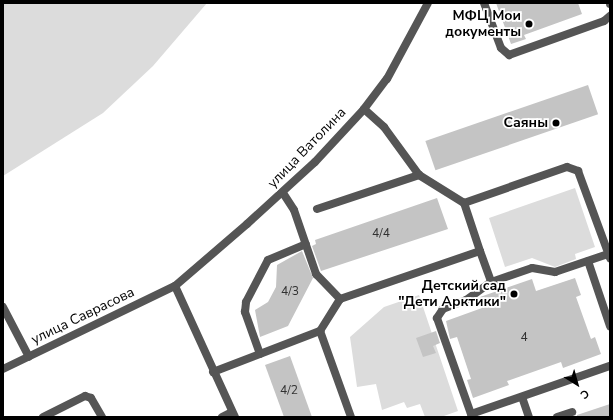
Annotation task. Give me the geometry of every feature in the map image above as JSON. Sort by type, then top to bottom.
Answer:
[{"type":"street","name":"улица Ватолина","points":[[175,286],[283,192],[364,109],[386,79],[428,3]]},
{"type":"street","points":[[484,3],[501,48],[509,55],[604,21],[610,16]]},
{"type":"street","points":[[364,109],[384,127],[419,175],[464,203],[491,282]]},
{"type":"street","points":[[464,203],[572,168],[581,176],[609,256],[555,272],[532,268],[491,282],[466,300],[443,309],[437,315],[467,416],[610,366]]},
{"type":"street","points":[[317,209],[419,175]]},
{"type":"street","points":[[283,192],[294,210],[316,274],[340,299]]},
{"type":"street","points":[[260,354],[245,312],[246,302],[268,260],[306,244]]},
{"type":"street","points":[[213,372],[320,330],[340,299],[480,251]]},
{"type":"street","points":[[588,261],[610,326]]},
{"type":"street","points":[[175,286],[233,414],[222,417]]},
{"type":"street","name":"улица Саврасова","points":[[3,369],[175,286]]},
{"type":"street","points":[[3,307],[28,356]]},
{"type":"street","points":[[320,330],[351,417]]},
{"type":"street","points":[[43,417],[85,396],[91,398],[102,417]]},
{"type":"street","points":[[522,397],[529,417]]},
{"type":"street","points":[[557,417],[572,412]]},
{"type":"shaded area","points":[[3,3],[207,3],[153,66],[103,113],[3,176]]},
{"type":"shaded area","points":[[575,188],[595,247],[575,254],[576,259],[555,267],[532,258],[505,267],[489,218]]},
{"type":"shaded area","points":[[419,295],[458,411],[441,417],[425,417],[420,404],[407,408],[404,402],[382,410],[376,384],[357,387],[350,337],[384,307]]},
{"type":"building","name":"МФЦ Мои документы","points":[[496,3],[578,3],[582,14],[524,35],[526,39],[511,44]]},
{"type":"building","points":[[588,85],[598,114],[435,170],[425,141]]},
{"type":"building","points":[[437,198],[448,229],[321,271],[312,246],[316,244],[315,240]]},
{"type":"building","points":[[302,251],[313,278],[288,326],[260,337],[255,310],[268,302],[276,287],[277,265]]},
{"type":"building","points":[[575,278],[581,295],[576,297],[591,339],[595,337],[601,354],[563,368],[561,362],[507,381],[509,385],[473,398],[467,380],[471,379],[457,337],[450,339],[446,321],[482,308],[480,297],[532,279],[536,291]]},
{"type":"building","points":[[436,331],[440,343],[433,346],[436,353],[423,357],[416,338]]},
{"type":"building","points":[[290,356],[312,417],[284,417],[265,365]]},
{"type":"building","points":[[610,404],[610,417],[577,417],[577,415]]},
{"type":"place","name":"МФЦ Мои документы","points":[[529,24]]},
{"type":"place","name":"Саяны","points":[[556,123]]},
{"type":"place","name":"Детский сад \"Дети Арктики\"","points":[[514,294]]}]
